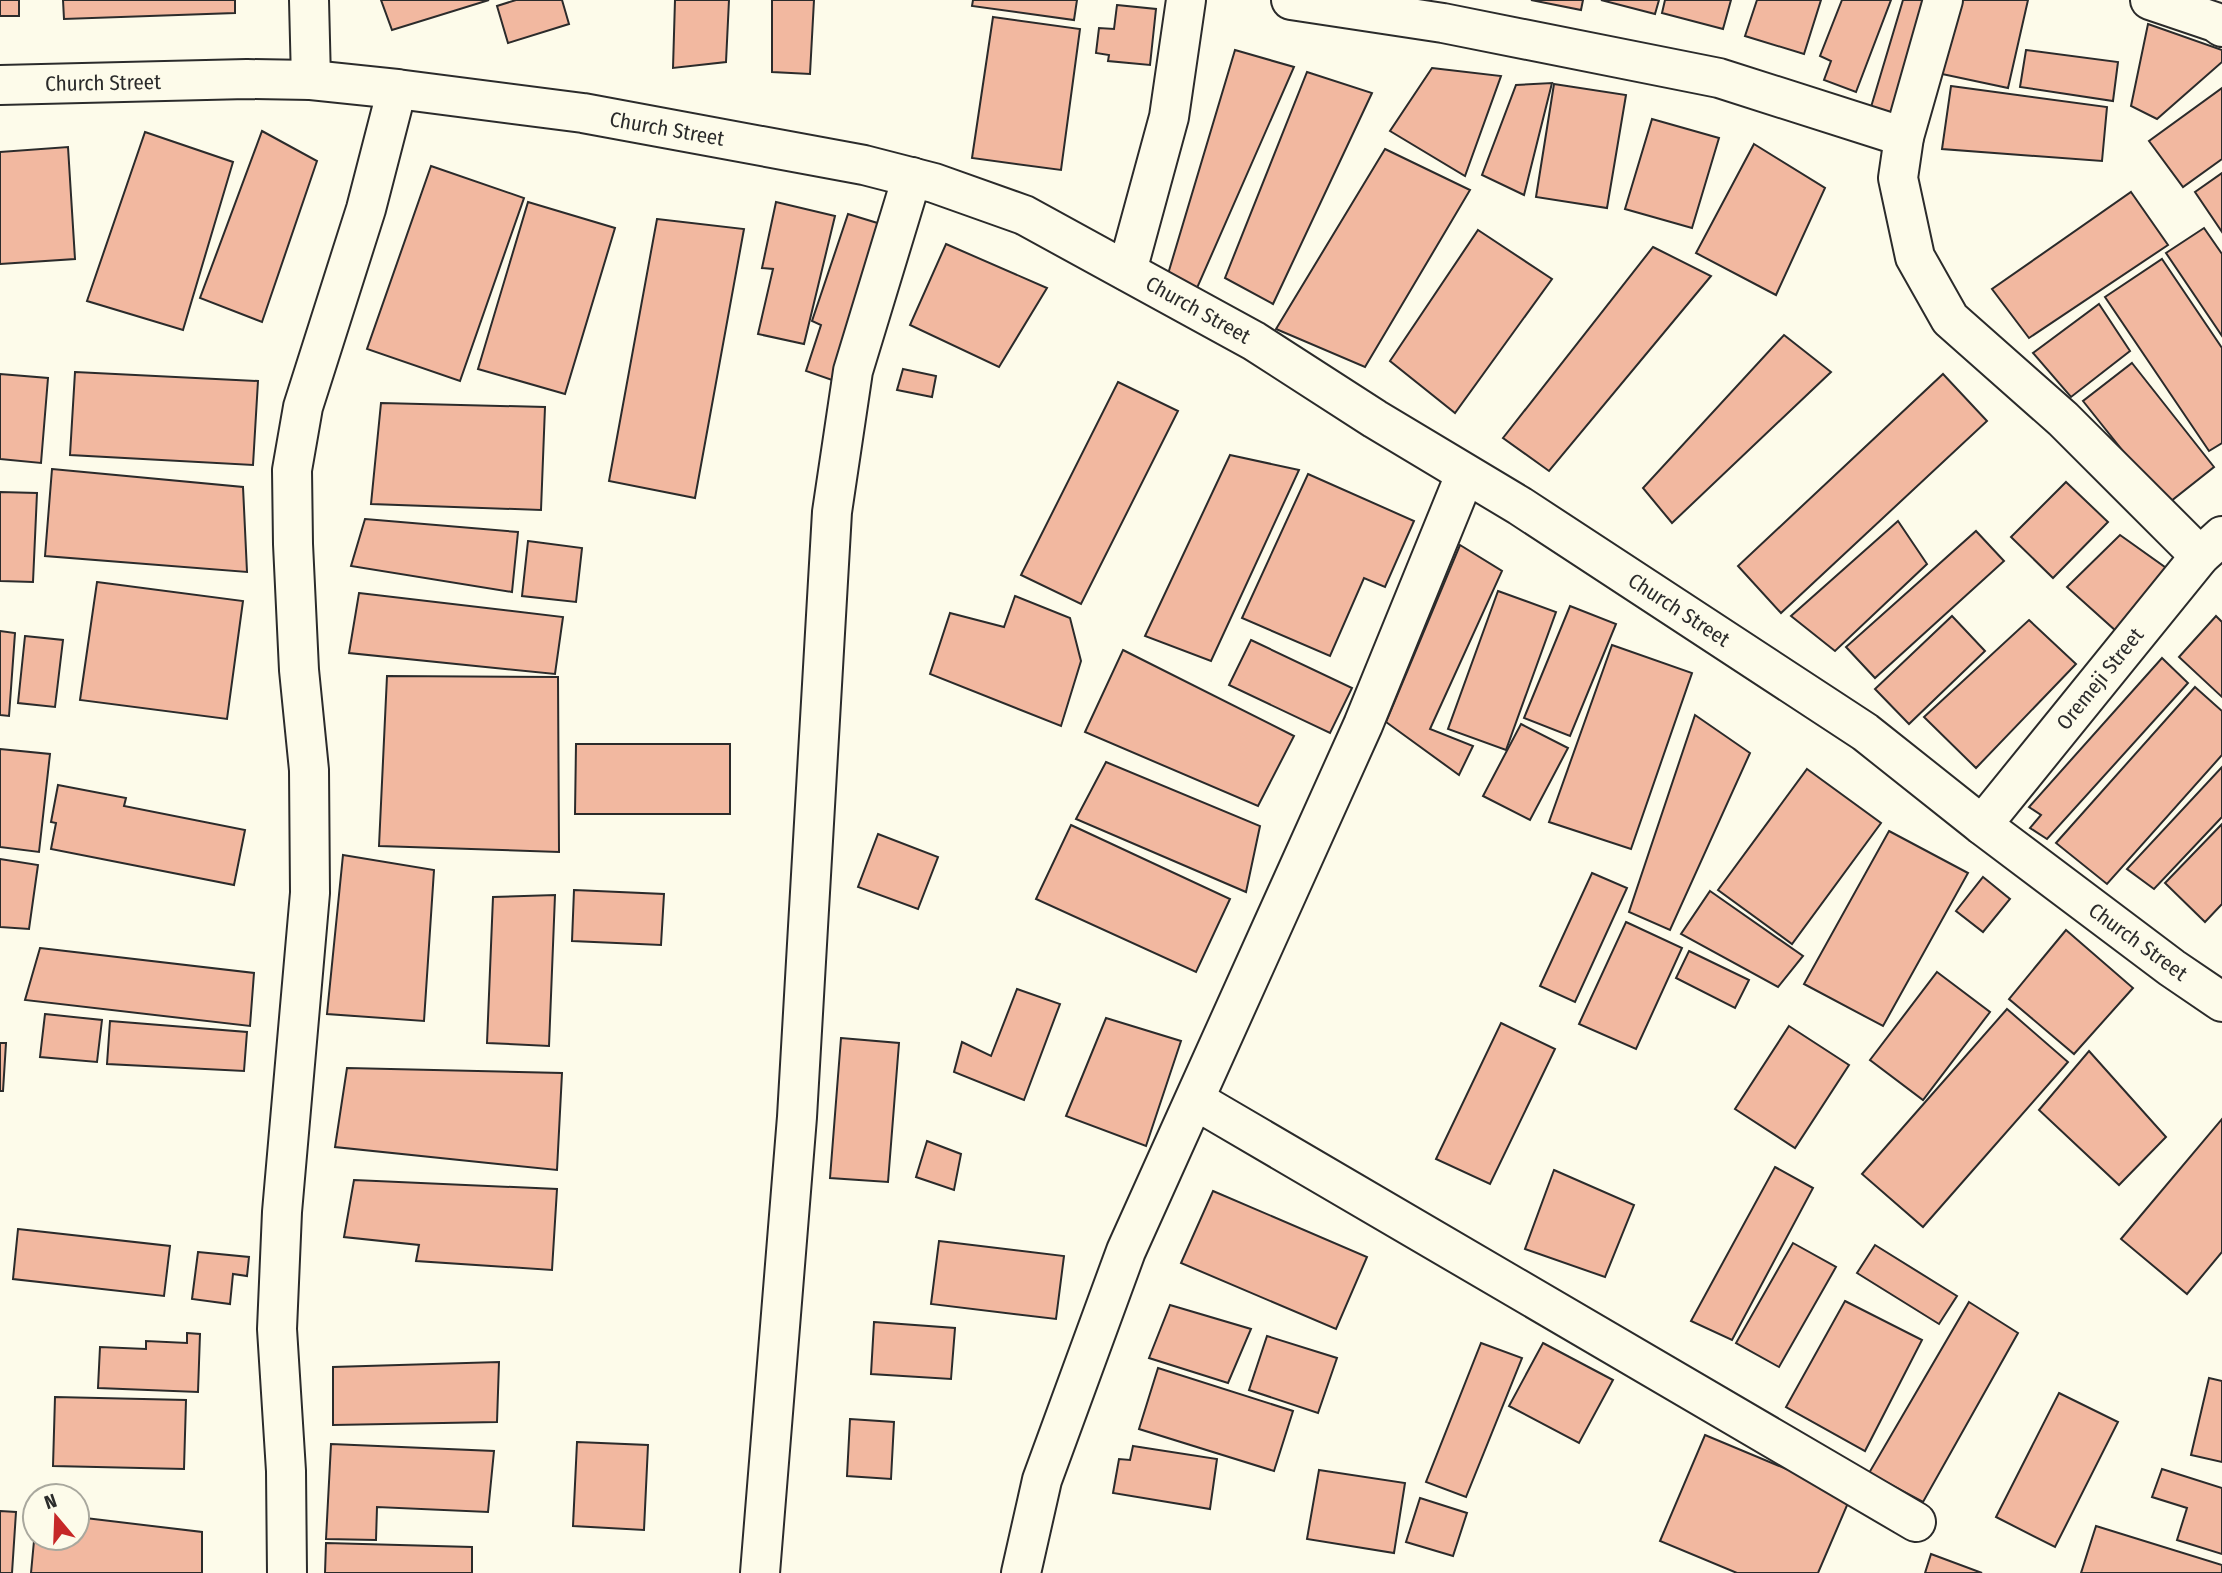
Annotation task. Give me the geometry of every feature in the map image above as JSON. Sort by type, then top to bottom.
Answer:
[{"type":"street","points":[[309,0],[311,80]]},
{"type":"street","points":[[1127,271],[1169,117],[1186,0]]},
{"type":"street","points":[[1291,0],[1443,23],[1719,78],[1904,137]]},
{"type":"street","points":[[1943,0],[1904,137],[1898,178],[1915,257],[1950,319],[2211,546]]},
{"type":"street","points":[[2150,0],[2215,22],[2222,27]]},
{"type":"street","name":"Church Street","points":[[0,85],[247,79],[311,80],[397,89],[583,113],[851,162],[912,177],[1024,215],[1254,341],[1465,475],[1531,513],[1865,732],[1982,825],[2172,968],[2222,1002]]},
{"type":"street","points":[[287,1573],[286,1471],[277,1329],[282,1212],[310,893],[309,770],[299,670],[292,470],[303,407],[366,209],[397,89]]},
{"type":"street","points":[[760,1573],[797,1117],[832,512],[853,371],[912,177]]},
{"type":"street","points":[[1021,1573],[1042,1480],[1117,1276],[1363,725],[1465,475]]},
{"type":"street","name":"Oremeji Street","points":[[1982,825],[2211,546]]},
{"type":"street","points":[[1195,1100],[1916,1522]]},
{"type":"building","points":[[0,0],[19,0],[19,16],[0,16]]},
{"type":"building","points":[[63,0],[235,0],[235,13],[64,19]]},
{"type":"building","points":[[381,0],[489,0],[392,30]]},
{"type":"building","points":[[516,0],[562,0],[569,24],[508,43],[497,6]]},
{"type":"building","points":[[675,0],[729,0],[726,62],[673,68]]},
{"type":"building","points":[[772,0],[814,0],[810,74],[772,72]]},
{"type":"building","points":[[973,0],[1077,0],[1074,20],[972,6]]},
{"type":"building","points":[[1531,0],[1583,0],[1581,10]]},
{"type":"building","points":[[1601,0],[1659,0],[1655,14]]},
{"type":"building","points":[[1665,0],[1731,0],[1723,29],[1662,13]]},
{"type":"building","points":[[1757,0],[1821,0],[1804,54],[1745,36]]},
{"type":"building","points":[[1842,0],[1891,0],[1856,92],[1824,80],[1831,61],[1820,56]]},
{"type":"building","points":[[1903,0],[1925,0],[1893,114],[1871,107]]},
{"type":"building","points":[[1960,0],[2028,0],[2008,88],[1942,74]]},
{"type":"building","points":[[1117,5],[1156,9],[1150,65],[1108,61],[1109,55],[1096,53],[1099,28],[1114,29]]},
{"type":"building","points":[[993,17],[1080,29],[1061,170],[972,158]]},
{"type":"building","points":[[2148,24],[2222,50],[2222,62],[2157,119],[2131,106]]},
{"type":"building","points":[[1235,50],[1294,67],[1197,288],[1168,274]]},
{"type":"building","points":[[2026,50],[2118,62],[2113,101],[2020,87]]},
{"type":"building","points":[[1432,68],[1501,76],[1465,176],[1390,131]]},
{"type":"building","points":[[1307,72],[1372,93],[1273,304],[1225,278]]},
{"type":"building","points":[[1552,83],[1524,195],[1482,175],[1516,85]]},
{"type":"building","points":[[1554,84],[1626,95],[1607,208],[1536,197]]},
{"type":"building","points":[[1951,86],[2107,107],[2102,161],[1942,149]]},
{"type":"building","points":[[2222,88],[2222,159],[2183,187],[2149,141]]},
{"type":"building","points":[[1652,119],[1719,138],[1692,228],[1625,209]]},
{"type":"building","points":[[262,131],[317,161],[262,322],[200,298]]},
{"type":"building","points":[[145,132],[233,162],[183,330],[87,301]]},
{"type":"building","points":[[1754,144],[1825,188],[1776,295],[1696,253]]},
{"type":"building","points":[[68,147],[75,259],[0,264],[0,152]]},
{"type":"building","points":[[1385,149],[1470,190],[1365,367],[1276,329]]},
{"type":"building","points":[[431,166],[524,198],[460,381],[367,349]]},
{"type":"building","points":[[2222,173],[2222,232],[2195,192]]},
{"type":"building","points":[[2131,192],[2168,245],[2029,338],[1992,289]]},
{"type":"building","points":[[528,202],[615,228],[565,394],[478,369]]},
{"type":"building","points":[[776,202],[835,216],[804,344],[758,334],[773,269],[762,268]]},
{"type":"building","points":[[848,214],[884,225],[832,380],[806,371],[821,325],[812,321]]},
{"type":"building","points":[[657,219],[744,229],[695,498],[609,481]]},
{"type":"building","points":[[2204,228],[2222,254],[2222,336],[2166,253]]},
{"type":"building","points":[[1478,230],[1552,279],[1455,413],[1390,361]]},
{"type":"building","points":[[946,244],[1047,288],[999,367],[910,325]]},
{"type":"building","points":[[1653,247],[1711,276],[1549,471],[1503,438]]},
{"type":"building","points":[[2162,259],[2222,348],[2222,443],[2209,451],[2105,297]]},
{"type":"building","points":[[2099,304],[2130,351],[2071,397],[2033,353]]},
{"type":"building","points":[[1784,335],[1831,372],[1672,523],[1643,488]]},
{"type":"building","points":[[2132,363],[2214,467],[2166,505],[2083,401]]},
{"type":"building","points":[[903,369],[936,376],[932,397],[897,390]]},
{"type":"building","points":[[75,372],[258,381],[253,465],[70,455]]},
{"type":"building","points":[[0,374],[48,378],[41,463],[0,459]]},
{"type":"building","points":[[1943,374],[1987,421],[1781,613],[1738,566]]},
{"type":"building","points":[[1118,382],[1178,411],[1081,604],[1021,575]]},
{"type":"building","points":[[381,403],[545,407],[541,510],[371,504]]},
{"type":"building","points":[[1230,455],[1299,470],[1211,661],[1145,636]]},
{"type":"building","points":[[52,469],[243,487],[247,572],[45,556]]},
{"type":"building","points":[[1308,474],[1414,521],[1385,587],[1364,578],[1330,656],[1242,618]]},
{"type":"building","points":[[2066,482],[2108,522],[2053,578],[2011,537]]},
{"type":"building","points":[[0,492],[37,493],[33,582],[0,581]]},
{"type":"building","points":[[365,519],[518,532],[512,592],[351,566]]},
{"type":"building","points":[[1898,521],[1927,564],[1835,651],[1791,616]]},
{"type":"building","points":[[1976,531],[2004,561],[1875,678],[1846,647]]},
{"type":"building","points":[[2120,535],[2169,570],[2116,631],[2067,587]]},
{"type":"building","points":[[528,541],[582,548],[576,602],[522,596]]},
{"type":"building","points":[[1460,545],[1502,571],[1430,729],[1473,746],[1459,775],[1386,722]]},
{"type":"building","points":[[97,582],[243,601],[227,719],[80,700]]},
{"type":"building","points":[[1498,591],[1556,612],[1506,750],[1448,729]]},
{"type":"building","points":[[359,593],[563,617],[555,674],[349,653]]},
{"type":"building","points":[[1015,596],[1070,618],[1081,661],[1061,726],[930,674],[950,613],[1004,627]]},
{"type":"building","points":[[1570,606],[1616,624],[1570,736],[1524,718]]},
{"type":"building","points":[[1952,616],[1985,651],[1909,724],[1875,689]]},
{"type":"building","points":[[2216,616],[2222,622],[2222,697],[2179,657]]},
{"type":"building","points":[[2029,620],[2076,664],[1976,768],[1924,717]]},
{"type":"building","points":[[0,631],[15,633],[9,716],[0,715]]},
{"type":"building","points":[[25,636],[63,640],[55,707],[18,703]]},
{"type":"building","points":[[1251,640],[1352,688],[1330,733],[1229,685]]},
{"type":"building","points":[[1612,645],[1692,673],[1631,849],[1549,822]]},
{"type":"building","points":[[1123,650],[1294,736],[1258,806],[1085,732]]},
{"type":"building","points":[[2162,658],[2188,683],[2047,839],[2030,828],[2041,815],[2029,807]]},
{"type":"building","points":[[387,676],[558,677],[559,852],[379,846]]},
{"type":"building","points":[[2195,687],[2222,711],[2222,755],[2107,884],[2056,843]]},
{"type":"building","points":[[1695,715],[1750,753],[1670,930],[1629,912]]},
{"type":"building","points":[[1521,724],[1568,748],[1530,820],[1483,796]]},
{"type":"building","points":[[576,744],[730,744],[730,814],[575,814]]},
{"type":"building","points":[[0,749],[50,754],[39,852],[0,847]]},
{"type":"building","points":[[1106,762],[1260,826],[1246,892],[1076,819]]},
{"type":"building","points":[[2222,767],[2222,817],[2154,889],[2127,869]]},
{"type":"building","points":[[1807,769],[1881,823],[1792,944],[1718,890]]},
{"type":"building","points":[[58,785],[126,798],[124,806],[245,830],[234,885],[51,849],[56,823],[51,822]]},
{"type":"building","points":[[2222,824],[2222,904],[2205,922],[2165,883]]},
{"type":"building","points":[[1071,825],[1230,899],[1196,972],[1036,899]]},
{"type":"building","points":[[1889,831],[1968,873],[1883,1026],[1804,984]]},
{"type":"building","points":[[878,834],[938,857],[918,909],[858,887]]},
{"type":"building","points":[[343,855],[434,870],[424,1021],[327,1014]]},
{"type":"building","points":[[0,859],[38,865],[29,929],[0,927]]},
{"type":"building","points":[[1592,873],[1627,888],[1575,1002],[1540,986]]},
{"type":"building","points":[[1983,877],[2010,899],[1983,932],[1956,911]]},
{"type":"building","points":[[574,890],[664,894],[661,945],[572,941]]},
{"type":"building","points":[[1710,891],[1803,956],[1778,987],[1681,934]]},
{"type":"building","points":[[555,895],[549,1046],[487,1043],[493,897]]},
{"type":"building","points":[[1626,922],[1682,948],[1636,1049],[1579,1024]]},
{"type":"building","points":[[2066,930],[2133,988],[2074,1054],[2009,999]]},
{"type":"building","points":[[40,948],[254,973],[250,1026],[25,1000]]},
{"type":"building","points":[[1689,951],[1749,980],[1735,1008],[1676,978]]},
{"type":"building","points":[[1937,972],[1990,1012],[1923,1100],[1870,1060]]},
{"type":"building","points":[[1017,989],[1060,1004],[1024,1100],[954,1072],[962,1042],[991,1056]]},
{"type":"building","points":[[2007,1009],[2068,1062],[1923,1227],[1862,1174]]},
{"type":"building","points":[[45,1014],[102,1020],[97,1062],[40,1057]]},
{"type":"building","points":[[1106,1018],[1181,1041],[1146,1146],[1066,1116]]},
{"type":"building","points":[[110,1021],[247,1032],[244,1071],[107,1064]]},
{"type":"building","points":[[1501,1023],[1555,1049],[1490,1184],[1436,1159]]},
{"type":"building","points":[[1789,1026],[1849,1065],[1795,1148],[1735,1109]]},
{"type":"building","points":[[841,1038],[899,1043],[888,1182],[830,1178]]},
{"type":"building","points":[[0,1043],[6,1043],[3,1091],[0,1091]]},
{"type":"building","points":[[2089,1051],[2166,1137],[2119,1185],[2039,1110]]},
{"type":"building","points":[[347,1068],[562,1073],[557,1170],[335,1147]]},
{"type":"building","points":[[2222,1119],[2222,1252],[2187,1294],[2121,1239]]},
{"type":"building","points":[[927,1141],[961,1154],[954,1190],[916,1177]]},
{"type":"building","points":[[1775,1167],[1813,1188],[1732,1340],[1691,1321]]},
{"type":"building","points":[[1554,1170],[1634,1205],[1605,1277],[1525,1249]]},
{"type":"building","points":[[354,1180],[557,1189],[552,1270],[416,1261],[419,1245],[344,1237]]},
{"type":"building","points":[[1213,1191],[1367,1257],[1336,1329],[1181,1263]]},
{"type":"building","points":[[18,1229],[170,1246],[164,1296],[13,1279]]},
{"type":"building","points":[[939,1241],[1064,1256],[1056,1319],[931,1304]]},
{"type":"building","points":[[1793,1243],[1836,1267],[1779,1367],[1736,1343]]},
{"type":"building","points":[[1875,1245],[1957,1296],[1939,1324],[1857,1273]]},
{"type":"building","points":[[198,1252],[249,1257],[247,1276],[233,1274],[230,1304],[192,1299]]},
{"type":"building","points":[[1845,1301],[1922,1340],[1865,1451],[1786,1407]]},
{"type":"building","points":[[1969,1302],[2018,1333],[1923,1502],[1869,1473]]},
{"type":"building","points":[[1170,1305],[1251,1329],[1228,1383],[1149,1358]]},
{"type":"building","points":[[874,1322],[955,1328],[951,1379],[871,1374]]},
{"type":"building","points":[[187,1333],[200,1334],[198,1392],[98,1388],[100,1347],[146,1349],[146,1341],[187,1343]]},
{"type":"building","points":[[1267,1336],[1337,1358],[1318,1413],[1249,1390]]},
{"type":"building","points":[[1481,1343],[1522,1358],[1466,1497],[1426,1482]]},
{"type":"building","points":[[1543,1343],[1613,1380],[1579,1443],[1509,1406]]},
{"type":"building","points":[[499,1362],[497,1422],[333,1425],[333,1367]]},
{"type":"building","points":[[1158,1368],[1293,1411],[1274,1471],[1139,1429]]},
{"type":"building","points":[[2209,1378],[2222,1381],[2222,1462],[2191,1455]]},
{"type":"building","points":[[2059,1393],[2118,1422],[2055,1547],[1996,1517]]},
{"type":"building","points":[[55,1397],[186,1400],[184,1469],[53,1466]]},
{"type":"building","points":[[850,1419],[894,1422],[891,1479],[847,1476]]},
{"type":"building","points":[[1705,1435],[1851,1496],[1818,1573],[1737,1573],[1660,1541]]},
{"type":"building","points":[[577,1442],[648,1445],[644,1530],[573,1526]]},
{"type":"building","points":[[331,1444],[494,1451],[488,1512],[377,1507],[376,1540],[326,1539]]},
{"type":"building","points":[[1133,1446],[1217,1459],[1210,1509],[1113,1493],[1119,1459],[1130,1460]]},
{"type":"building","points":[[2162,1469],[2222,1488],[2222,1554],[2177,1540],[2187,1508],[2152,1497]]},
{"type":"building","points":[[1319,1470],[1405,1483],[1394,1553],[1307,1539]]},
{"type":"building","points":[[1420,1498],[1467,1513],[1453,1556],[1406,1542]]},
{"type":"building","points":[[0,1511],[16,1512],[12,1573],[0,1573]]},
{"type":"building","points":[[91,1519],[202,1532],[202,1573],[31,1573],[33,1552],[91,1552]]},
{"type":"building","points":[[2096,1526],[2222,1565],[2222,1573],[2081,1573]]},
{"type":"building","points":[[326,1543],[472,1547],[472,1573],[325,1573]]},
{"type":"building","points":[[1931,1554],[1982,1573],[1925,1573]]}]
